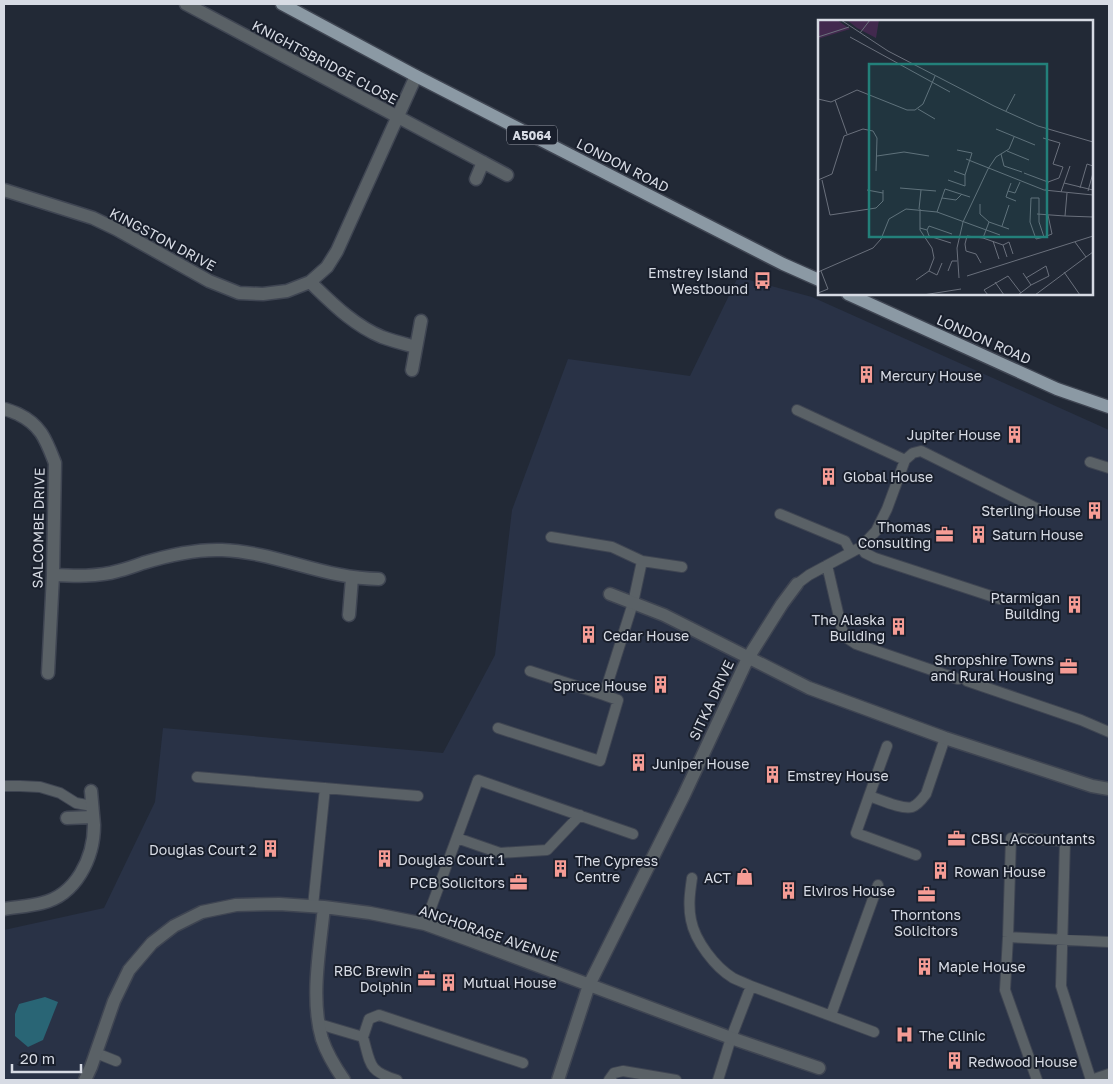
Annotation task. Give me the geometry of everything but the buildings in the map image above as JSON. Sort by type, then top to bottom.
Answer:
[{"type":"main road","name":"LONDON ROAD","points":[[282,4],[416,76],[775,260],[818,280]]},
{"type":"main road","name":"LONDON ROAD","points":[[853,295],[1057,389],[1109,407]]},
{"type":"street","name":"KNIGHTSBRIDGE CLOSE","points":[[186,4],[507,175]]},
{"type":"street","name":"KINGSTON DRIVE","points":[[4,190],[93,218],[209,281],[238,292],[263,294],[287,291],[310,282],[327,267],[337,251],[416,76]]},
{"type":"street","points":[[476,179],[483,162]]},
{"type":"street","points":[[310,282],[349,318],[367,330],[416,347]]},
{"type":"street","points":[[412,370],[420,321]]},
{"type":"street","name":"SALCOMBE DRIVE","points":[[4,409],[28,419],[40,431],[55,463],[53,575],[48,673]]},
{"type":"street","points":[[53,575],[87,576],[117,572],[169,556],[200,550],[222,550],[249,553],[352,578],[379,579]]},
{"type":"street","points":[[349,615],[352,578]]},
{"type":"street","points":[[610,594],[664,615],[748,658],[797,584]]},
{"type":"street","name":"SITKA DRIVE","points":[[558,1080],[589,985],[684,795],[748,658],[809,688],[945,738],[1092,786],[1109,788]]},
{"type":"street","points":[[4,909],[43,903],[65,893],[79,876],[88,858],[92,844],[94,827],[91,790]]},
{"type":"street","points":[[67,818],[92,811]]},
{"type":"street","name":"ANCHORAGE AVENUE","points":[[85,1080],[114,1001],[129,970],[152,943],[174,926],[202,912],[236,905],[279,904],[319,906],[370,913],[425,924],[731,1038],[819,1068]]},
{"type":"street","points":[[319,906],[317,1013],[322,1039],[332,1062],[344,1080]]},
{"type":"lane","points":[[797,410],[905,460]]},
{"type":"lane","points":[[797,584],[809,575],[861,547],[876,531],[887,509],[905,460],[913,453],[921,451],[1038,509]]},
{"type":"lane","points":[[1090,462],[1109,468]]},
{"type":"lane","points":[[780,514],[845,541],[851,552]]},
{"type":"lane","points":[[551,537],[612,547],[642,561],[682,567]]},
{"type":"lane","points":[[861,547],[865,553],[874,558],[1000,599]]},
{"type":"lane","points":[[604,695],[633,603],[642,561]]},
{"type":"lane","points":[[827,565],[842,630],[847,638],[856,644],[1081,720],[1109,732]]},
{"type":"lane","points":[[498,728],[600,761],[618,700],[530,671]]},
{"type":"lane","points":[[869,796],[900,806],[911,807],[921,801],[926,794],[945,738]]},
{"type":"lane","points":[[887,746],[856,833],[916,855]]},
{"type":"lane","points":[[197,777],[418,796]]},
{"type":"lane","points":[[425,924],[478,780],[633,834]]},
{"type":"lane","points":[[4,786],[40,788],[60,793],[92,811]]},
{"type":"lane","points":[[319,906],[325,788]]},
{"type":"lane","points":[[457,838],[500,854],[547,850],[580,815]]},
{"type":"lane","points":[[1037,1080],[1005,990],[1011,838],[1065,840],[1060,986],[1090,1080],[1109,1074]]},
{"type":"lane","points":[[692,878],[689,897],[691,921],[698,938],[718,966],[733,978],[751,986],[874,1032]]},
{"type":"lane","points":[[831,1015],[878,885]]},
{"type":"lane","points":[[1008,937],[1109,942]]},
{"type":"lane","points":[[718,1080],[731,1038],[751,986]]},
{"type":"lane","points":[[398,1080],[378,1073],[371,1065],[363,1037],[369,1019],[379,1015],[523,1063]]},
{"type":"lane","points":[[319,1024],[363,1037]]},
{"type":"lane","points":[[96,1054],[116,1061]]},
{"type":"lane","points":[[609,1080],[614,1073],[623,1071],[676,1080]]},
{"type":"shaded area","points":[[738,277],[812,297],[1109,430],[1109,1080],[4,1080],[4,930],[104,908],[155,802],[163,728],[443,753],[495,655],[512,510],[568,359],[690,376]]},
{"type":"shaded area","points":[[45,997],[58,1002],[43,1040],[28,1047],[15,1036],[15,1014],[19,1004]]},
{"type":"place","name":"Emstrey Island Westbound","points":[[762,280]]},
{"type":"place","name":"Mercury House","points":[[866,375]]},
{"type":"place","name":"Jupiter House","points":[[1015,434]]},
{"type":"place","name":"Global House","points":[[829,476]]},
{"type":"place","name":"Sterling House","points":[[1095,510]]},
{"type":"place","name":"Thomas Consulting","points":[[945,534]]},
{"type":"place","name":"Saturn House","points":[[978,534]]},
{"type":"place","name":"Ptarmigan Building","points":[[1074,605]]},
{"type":"place","name":"The Alaska Building","points":[[899,627]]},
{"type":"place","name":"Cedar House","points":[[589,635]]},
{"type":"place","name":"Shropshire Towns and Rural Housing","points":[[1068,667]]},
{"type":"place","name":"Spruce House","points":[[661,685]]},
{"type":"place","name":"Juniper House","points":[[638,763]]},
{"type":"place","name":"Emstrey House","points":[[773,775]]},
{"type":"place","name":"CBSL Accountants","points":[[957,838]]},
{"type":"place","name":"Douglas Court 2","points":[[271,849]]},
{"type":"place","name":"Douglas Court 1","points":[[384,859]]},
{"type":"place","name":"The Cypress Centre","points":[[561,868]]},
{"type":"place","name":"Rowan House","points":[[940,871]]},
{"type":"place","name":"ACT","points":[[745,877]]},
{"type":"place","name":"PCB Solicitors","points":[[519,882]]},
{"type":"place","name":"Elviros House","points":[[789,890]]},
{"type":"place","name":"Thorntons Solicitors","points":[[926,894]]},
{"type":"place","name":"Maple House","points":[[924,966]]},
{"type":"place","name":"RBC Brewin Dolphin","points":[[426,978]]},
{"type":"place","name":"Mutual House","points":[[449,982]]},
{"type":"place","name":"The Clinic","points":[[905,1035]]},
{"type":"place","name":"Redwood House","points":[[954,1061]]}]
